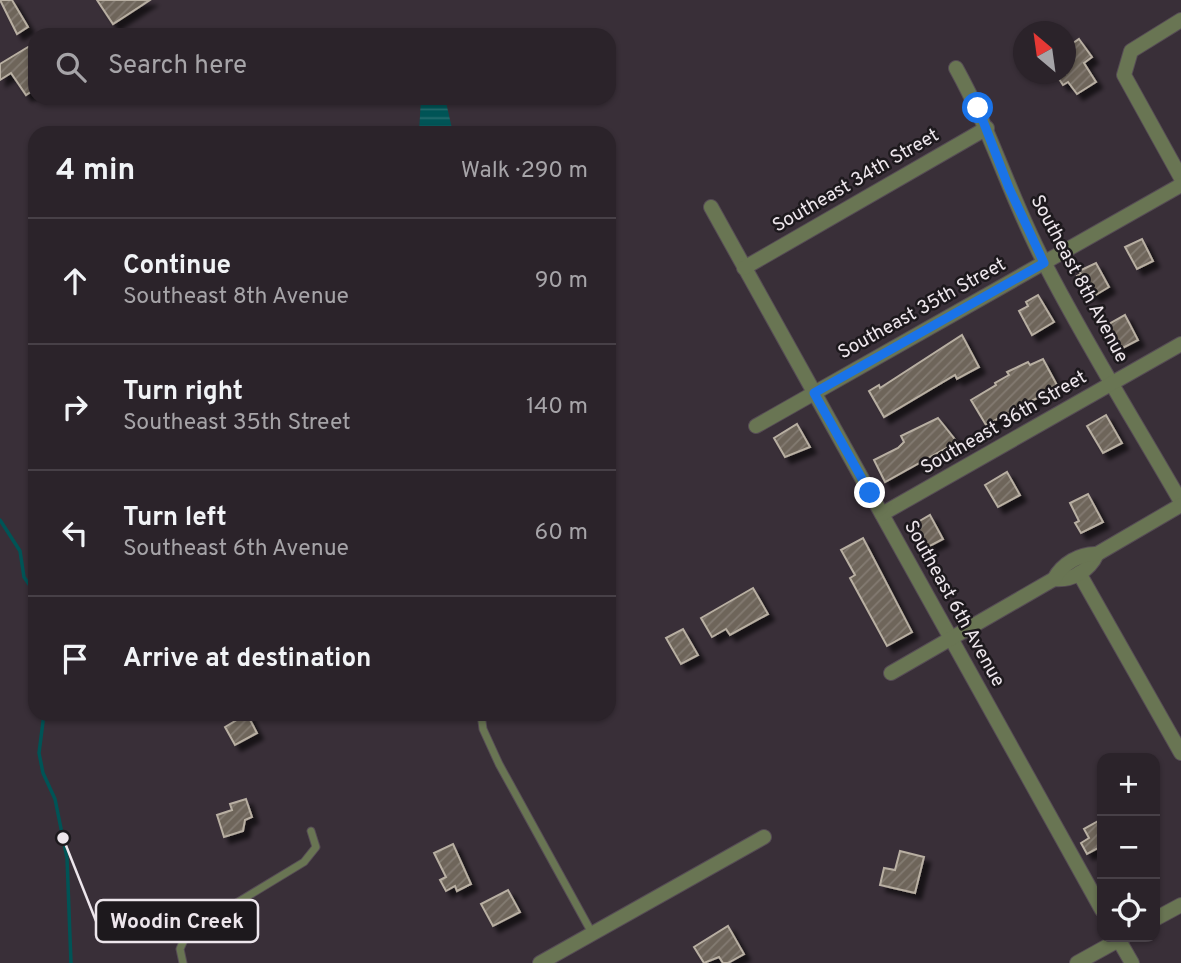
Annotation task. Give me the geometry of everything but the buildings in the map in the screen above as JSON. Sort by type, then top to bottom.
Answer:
[{"type":"street","points":[[1181,20],[1139,44],[1126,62],[1124,75],[1181,178]]},
{"type":"street","name":"Southeast 8th Avenue","points":[[957,68],[987,128],[1009,188],[1044,263],[1181,504]]},
{"type":"street","name":"Southeast 34th Street","points":[[744,268],[987,128]]},
{"type":"street","name":"Southeast 35th Street","points":[[756,425],[1181,185]]},
{"type":"street","name":"Southeast 6th Avenue","points":[[711,207],[1097,901]]},
{"type":"street","name":"Southeast 36th Street","points":[[882,514],[1181,344]]},
{"type":"street","points":[[1054,579],[1059,569],[1085,554],[1097,554],[1181,504]]},
{"type":"street","points":[[891,673],[1054,579],[1066,580],[1079,573],[1091,566],[1097,554]]},
{"type":"street","points":[[1079,573],[1180,747]]},
{"type":"street","points":[[540,963],[765,837]]},
{"type":"street","points":[[1160,916],[1181,905]]},
{"type":"street","points":[[1077,963],[1113,942]]},
{"type":"street","points":[[1122,942],[1132,963]]},
{"type":"lane","points":[[482,721],[499,764],[592,933]]},
{"type":"lane","points":[[183,963],[180,949],[187,933],[304,862],[316,847],[311,831]]},
{"type":"water","points":[[421,105],[447,105],[451,126],[419,126]]},
{"type":"waterway","points":[[0,520],[20,551],[24,577],[28,583]]},
{"type":"waterway","points":[[43,721],[39,753],[43,773],[55,799],[67,858],[71,963]]},
{"type":"place","name":"Woodin Creek","points":[[63,838]]},
{"type":"route","points":[[870,493],[814,393],[1044,263],[1009,188],[978,108]]}]
